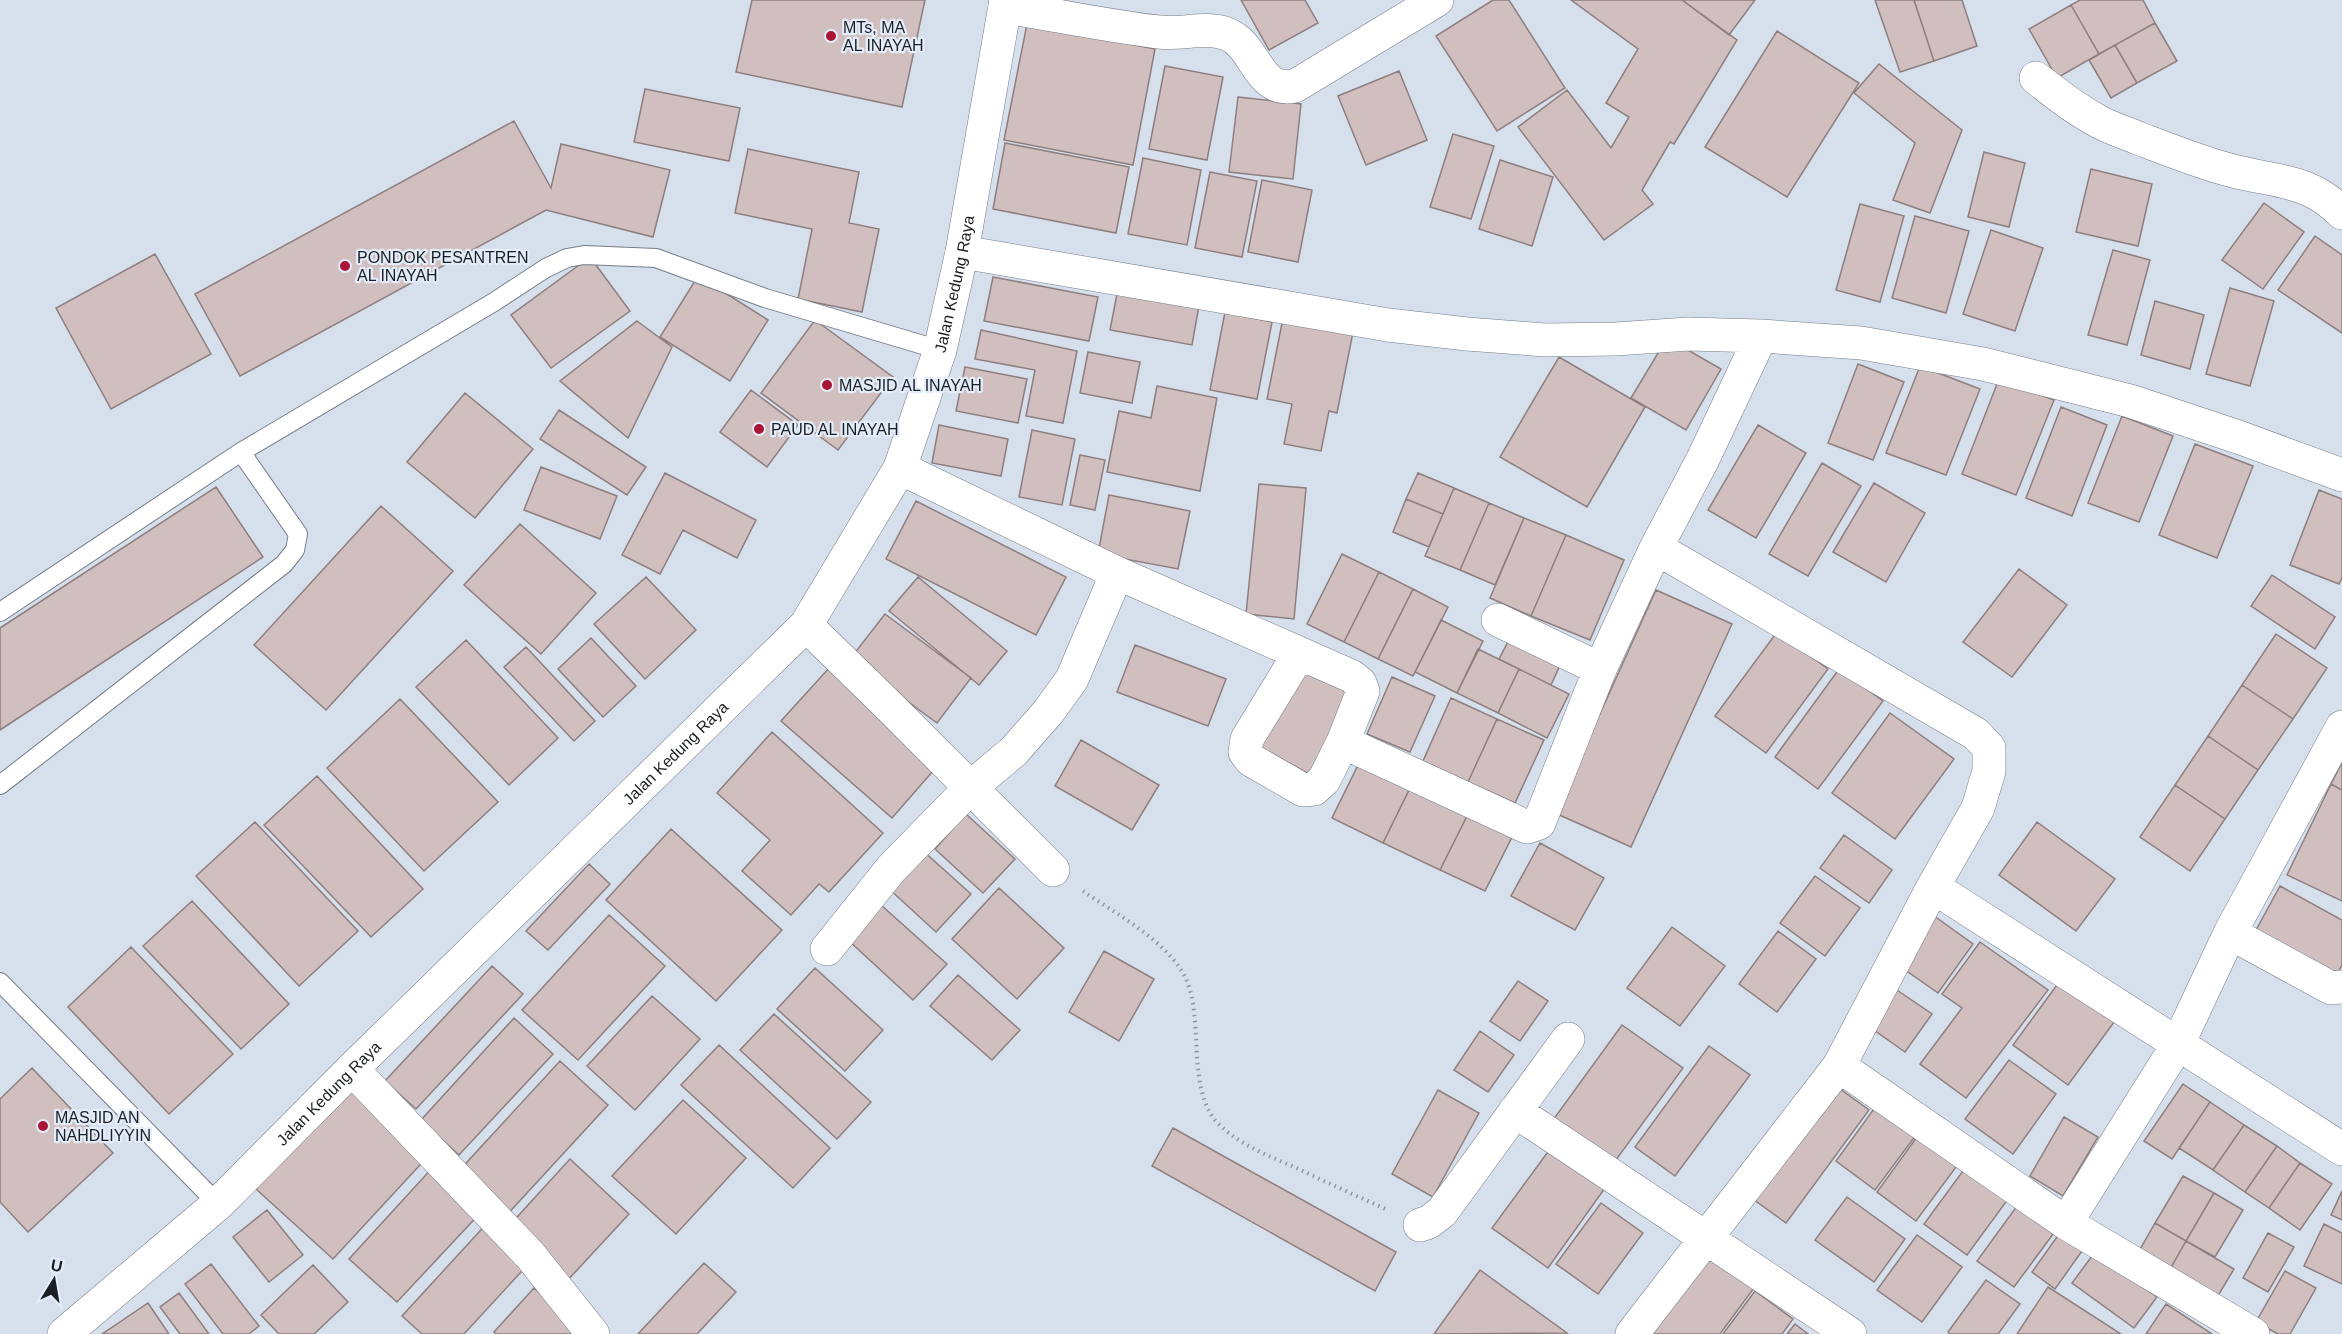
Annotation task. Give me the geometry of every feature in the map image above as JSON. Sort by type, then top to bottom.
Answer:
[{"type":"street","points":[[1005,4],[1158,32],[1220,32],[1231,36],[1242,45],[1270,83],[1287,87],[1295,86],[1437,0]]},
{"type":"street","name":"Jalan Kedung Raya","points":[[64,1334],[218,1204],[352,1069],[806,625],[900,468],[940,350],[962,252],[1005,4]]},
{"type":"street","points":[[2036,78],[2097,121],[2170,151],[2234,171],[2271,177],[2307,188],[2332,203],[2342,213]]},
{"type":"street","points":[[962,252],[1388,325],[1467,334],[1545,340],[1616,339],[1688,334],[1861,343],[1983,364],[2130,401],[2342,475]]},
{"type":"street","points":[[1343,742],[1527,827],[1539,823],[1600,669],[1656,548],[1703,459],[1761,336]]},
{"type":"street","points":[[900,468],[1117,573],[1351,676],[1360,683],[1363,691],[1343,742],[1324,780],[1314,789],[1303,790],[1251,760],[1245,752],[1247,739],[1299,654]]},
{"type":"street","points":[[1632,1334],[1839,1066],[1933,887],[1978,808],[1989,771],[1989,748],[1976,734],[1656,548]]},
{"type":"street","points":[[827,949],[891,868],[971,787],[1014,752],[1049,711],[1072,679],[1117,573]]},
{"type":"street","points":[[1498,620],[1600,669]]},
{"type":"street","points":[[806,625],[1053,870]]},
{"type":"street","points":[[2066,1223],[2178,1044],[2230,933],[2342,727]]},
{"type":"street","points":[[1933,887],[2342,1149]]},
{"type":"street","points":[[2230,933],[2331,988],[2342,987]]},
{"type":"street","points":[[1420,1225],[1429,1222],[1442,1212],[1568,1040]]},
{"type":"street","points":[[1839,1066],[2066,1223],[2253,1334]]},
{"type":"street","points":[[352,1069],[530,1255],[593,1334]]},
{"type":"street","points":[[1515,1112],[1850,1334]]},
{"type":"lane","points":[[0,612],[241,452],[494,302],[546,268],[567,258],[584,255],[656,258],[765,298],[940,350]]},
{"type":"lane","points":[[0,785],[285,564],[295,550],[298,534],[241,452]]},
{"type":"lane","points":[[0,982],[218,1204]]},
{"type":"path","points":[[1053,870],[1156,942],[1173,959],[1185,978],[1194,1000],[1197,1051],[1203,1094],[1214,1118],[1227,1132],[1256,1149],[1420,1225]]},
{"type":"building","name":"MTs, MA AL INAYAH","points":[[752,0],[925,0],[902,107],[736,72]]},
{"type":"building","points":[[1241,0],[1305,0],[1318,23],[1269,50]]},
{"type":"building","points":[[1493,0],[1509,0],[1565,88],[1497,131],[1436,36]]},
{"type":"building","points":[[1571,0],[1682,0],[1737,40],[1674,144],[1670,142],[1642,190],[1653,204],[1604,240],[1518,127],[1567,90],[1611,148],[1629,117],[1606,103],[1638,49]]},
{"type":"building","points":[[1682,0],[1755,0],[1729,35]]},
{"type":"building","points":[[1875,0],[1914,0],[1934,61],[1900,72]]},
{"type":"building","points":[[1914,0],[1962,0],[1977,46],[1934,61]]},
{"type":"building","points":[[2080,0],[2143,0],[2155,23],[2099,54],[2071,5]]},
{"type":"building","points":[[2071,5],[2099,54],[2057,78],[2029,29]]},
{"type":"building","points":[[2155,23],[2177,61],[2137,83],[2115,45]]},
{"type":"building","points":[[1027,24],[1155,49],[1133,165],[1004,140]]},
{"type":"building","points":[[1777,31],[1859,83],[1787,197],[1705,147]]},
{"type":"building","points":[[2115,45],[2137,83],[2111,98],[2089,60]]},
{"type":"building","points":[[1879,64],[1962,130],[1930,213],[1893,200],[1915,143],[1854,93]]},
{"type":"building","points":[[1165,66],[1223,77],[1207,160],[1149,149]]},
{"type":"building","points":[[1399,71],[1427,140],[1366,165],[1338,96]]},
{"type":"building","points":[[645,89],[740,108],[729,161],[634,142]]},
{"type":"building","points":[[1238,97],[1301,104],[1293,179],[1229,172]]},
{"type":"building","name":"PONDOK PESANTREN AL INAYAH","points":[[514,121],[551,188],[561,144],[670,170],[653,237],[546,210],[240,376],[195,294]]},
{"type":"building","points":[[1453,134],[1494,146],[1471,219],[1430,207]]},
{"type":"building","points":[[1005,143],[1129,167],[1116,233],[993,209]]},
{"type":"building","points":[[748,149],[859,172],[849,223],[879,229],[862,312],[798,299],[812,229],[735,213]]},
{"type":"building","points":[[1984,152],[2025,163],[2009,227],[1968,217]]},
{"type":"building","points":[[1143,158],[1201,170],[1187,245],[1128,234]]},
{"type":"building","points":[[1500,160],[1553,177],[1532,246],[1479,229]]},
{"type":"building","points":[[2091,169],[2152,184],[2138,246],[2076,232]]},
{"type":"building","points":[[1210,172],[1257,181],[1242,257],[1195,248]]},
{"type":"building","points":[[1262,180],[1312,190],[1298,262],[1248,252]]},
{"type":"building","points":[[2264,203],[2304,232],[2263,289],[2222,260]]},
{"type":"building","points":[[1860,204],[1904,216],[1880,302],[1836,290]]},
{"type":"building","points":[[1915,216],[1969,231],[1946,313],[1892,298]]},
{"type":"building","points":[[1991,230],[2043,248],[2015,331],[1963,314]]},
{"type":"building","points":[[2315,236],[2342,255],[2342,333],[2278,290]]},
{"type":"building","points":[[2113,250],[2150,260],[2127,345],[2088,335]]},
{"type":"building","points":[[155,254],[211,354],[111,409],[56,308]]},
{"type":"building","points":[[590,257],[630,311],[551,368],[511,315]]},
{"type":"building","points":[[698,276],[768,320],[730,381],[660,337]]},
{"type":"building","points":[[993,277],[1098,297],[1089,341],[984,321]]},
{"type":"building","points":[[1119,284],[1200,300],[1192,345],[1110,330]]},
{"type":"building","points":[[2230,288],[2274,301],[2250,386],[2206,374]]},
{"type":"building","points":[[2155,301],[2204,315],[2190,369],[2141,355]]},
{"type":"building","points":[[1225,312],[1272,322],[1257,399],[1210,390]]},
{"type":"building","points":[[1283,318],[1353,332],[1337,413],[1329,411],[1321,451],[1284,444],[1292,404],[1267,399]]},
{"type":"building","name":"MASJID AL INAYAH","points":[[815,320],[893,377],[838,450],[761,393]]},
{"type":"building","points":[[637,321],[672,347],[628,438],[560,381]]},
{"type":"building","points":[[981,330],[1077,351],[1063,423],[1026,416],[1035,370],[975,359]]},
{"type":"building","points":[[1667,338],[1721,369],[1686,430],[1631,398]]},
{"type":"building","points":[[1088,352],[1140,362],[1132,403],[1080,393]]},
{"type":"building","points":[[1559,357],[1645,407],[1587,507],[1500,457]]},
{"type":"building","points":[[1858,364],[1904,382],[1873,460],[1828,443]]},
{"type":"building","points":[[1920,366],[1980,389],[1946,475],[1886,453]]},
{"type":"building","points":[[965,367],[1027,379],[1018,423],[956,411]]},
{"type":"building","points":[[1999,379],[2054,400],[2016,495],[1962,474]]},
{"type":"building","points":[[1157,386],[1217,398],[1200,491],[1107,472],[1119,411],[1151,418]]},
{"type":"building","name":"PAUD AL INAYAH","points":[[751,390],[798,425],[767,467],[720,432]]},
{"type":"building","points":[[465,393],[533,449],[475,518],[407,462]]},
{"type":"building","points":[[2061,407],[2107,425],[2072,516],[2026,498]]},
{"type":"building","points":[[559,410],[646,467],[627,495],[540,439]]},
{"type":"building","points":[[2122,416],[2173,436],[2139,522],[2088,503]]},
{"type":"building","points":[[939,425],[1008,439],[1001,476],[932,463]]},
{"type":"building","points":[[1758,425],[1806,453],[1756,538],[1708,510]]},
{"type":"building","points":[[1032,430],[1075,439],[1062,505],[1019,497]]},
{"type":"building","points":[[2195,444],[2253,466],[2217,558],[2159,535]]},
{"type":"building","points":[[1080,455],[1105,460],[1095,510],[1070,505]]},
{"type":"building","points":[[1822,463],[1861,486],[1808,576],[1769,554]]},
{"type":"building","points":[[541,467],[617,496],[600,539],[524,510]]},
{"type":"building","points":[[665,473],[756,520],[737,558],[683,530],[660,574],[622,555]]},
{"type":"building","points":[[1418,473],[1454,488],[1443,514],[1406,499]]},
{"type":"building","points":[[1874,483],[1925,513],[1886,582],[1833,552]]},
{"type":"building","points":[[1259,484],[1306,488],[1294,619],[1246,614]]},
{"type":"building","points":[[216,487],[263,557],[0,730],[0,628]]},
{"type":"building","points":[[1454,488],[1489,503],[1460,570],[1425,556]]},
{"type":"building","points":[[2319,490],[2342,499],[2342,578],[2339,584],[2290,565]]},
{"type":"building","points":[[1109,495],[1190,511],[1178,569],[1098,554]]},
{"type":"building","points":[[1406,499],[1443,514],[1429,547],[1393,532]]},
{"type":"building","points":[[916,501],[1066,577],[1036,635],[886,559]]},
{"type":"building","points":[[1489,503],[1524,518],[1495,585],[1460,570]]},
{"type":"building","points":[[381,506],[453,571],[326,710],[254,645]]},
{"type":"building","points":[[1524,518],[1566,535],[1531,616],[1490,598]]},
{"type":"building","points":[[520,524],[596,593],[541,654],[464,585]]},
{"type":"building","points":[[1566,535],[1624,560],[1590,640],[1531,616]]},
{"type":"building","points":[[1342,554],[1379,572],[1344,642],[1307,624]]},
{"type":"building","points":[[2019,569],[2067,605],[2012,677],[1963,642]]},
{"type":"building","points":[[1379,572],[1413,589],[1378,659],[1344,642]]},
{"type":"building","points":[[2272,575],[2335,617],[2315,649],[2251,606]]},
{"type":"building","points":[[646,577],[696,630],[645,679],[594,624]]},
{"type":"building","points":[[918,577],[1007,651],[979,685],[889,611]]},
{"type":"building","points":[[1413,589],[1448,607],[1413,676],[1378,659]]},
{"type":"building","points":[[1656,590],[1732,624],[1631,847],[1555,813]]},
{"type":"building","points":[[885,614],[971,678],[937,723],[850,659]]},
{"type":"building","points":[[1441,620],[1483,641],[1457,693],[1415,672]]},
{"type":"building","points":[[1777,632],[1828,669],[1766,753],[1715,716]]},
{"type":"building","points":[[2276,634],[2327,668],[2293,719],[2242,685]]},
{"type":"building","points":[[1511,636],[1562,661],[1551,685],[1499,659]]},
{"type":"building","points":[[591,638],[636,686],[603,717],[558,669]]},
{"type":"building","points":[[466,640],[558,738],[509,785],[416,687]]},
{"type":"building","points":[[1135,645],[1226,679],[1208,726],[1117,692]]},
{"type":"building","points":[[526,647],[595,721],[574,741],[504,667]]},
{"type":"building","points":[[1478,649],[1519,669],[1498,713],[1457,693]]},
{"type":"building","points":[[1301,664],[1355,694],[1309,774],[1256,745]]},
{"type":"building","points":[[830,667],[940,763],[892,818],[781,721]]},
{"type":"building","points":[[1519,669],[1569,694],[1547,738],[1498,713]]},
{"type":"building","points":[[1839,669],[1883,701],[1818,789],[1775,757]]},
{"type":"building","points":[[1392,677],[1435,696],[1410,752],[1367,734]]},
{"type":"building","points":[[2242,685],[2293,719],[2258,770],[2208,736]]},
{"type":"building","points":[[1451,698],[1497,719],[1468,782],[1423,761]]},
{"type":"building","points":[[400,699],[498,802],[424,871],[327,768]]},
{"type":"building","points":[[1890,713],[1954,759],[1895,839],[1832,793]]},
{"type":"building","points":[[1497,719],[1544,740],[1515,803],[1468,782]]},
{"type":"building","points":[[772,732],[883,833],[829,892],[819,884],[791,915],[742,871],[770,840],[717,793]]},
{"type":"building","points":[[2208,736],[2258,770],[2225,819],[2175,785]]},
{"type":"building","points":[[1081,740],[1159,785],[1132,830],[1055,786]]},
{"type":"building","points":[[1360,761],[1411,786],[1383,843],[1332,818]]},
{"type":"building","points":[[2342,762],[2342,790],[2331,784]]},
{"type":"building","points":[[317,776],[423,889],[371,937],[264,825]]},
{"type":"building","points":[[2331,784],[2342,790],[2342,901],[2287,875]]},
{"type":"building","points":[[2175,785],[2225,819],[2190,871],[2140,837]]},
{"type":"building","points":[[1411,786],[1468,814],[1440,870],[1383,843]]},
{"type":"building","points":[[966,814],[1015,859],[983,893],[935,849]]},
{"type":"building","points":[[1468,814],[1513,835],[1485,891],[1440,870]]},
{"type":"building","points":[[255,822],[358,931],[299,986],[196,876]]},
{"type":"building","points":[[2037,822],[2115,879],[2076,931],[1999,875]]},
{"type":"building","points":[[671,829],[782,930],[716,1001],[606,900]]},
{"type":"building","points":[[1844,835],[1892,870],[1869,903],[1820,868]]},
{"type":"building","points":[[1540,843],[1604,878],[1575,930],[1511,896]]},
{"type":"building","points":[[921,849],[971,894],[936,932],[887,887]]},
{"type":"building","points":[[589,864],[610,884],[548,950],[526,931]]},
{"type":"building","points":[[1815,876],[1860,908],[1825,956],[1780,923]]},
{"type":"building","points":[[2280,886],[2342,920],[2342,965],[2336,976],[2255,932]]},
{"type":"building","points":[[999,888],[1064,948],[1017,999],[952,939]]},
{"type":"building","points":[[192,901],[289,1004],[241,1049],[143,946]]},
{"type":"building","points":[[881,905],[947,964],[913,1000],[848,940]]},
{"type":"building","points":[[1930,913],[1973,944],[1938,993],[1894,962]]},
{"type":"building","points":[[609,915],[665,966],[578,1060],[522,1010]]},
{"type":"building","points":[[1672,927],[1725,966],[1680,1026],[1627,988]]},
{"type":"building","points":[[1778,931],[1816,959],[1777,1012],[1739,984]]},
{"type":"building","points":[[1980,942],[2048,990],[1966,1098],[1920,1064],[1962,1008],[1942,994]]},
{"type":"building","points":[[131,947],[233,1054],[169,1114],[68,1007]]},
{"type":"building","points":[[1104,951],[1154,979],[1119,1041],[1069,1012]]},
{"type":"building","points":[[492,966],[523,994],[416,1109],[385,1081]]},
{"type":"building","points":[[815,968],[883,1030],[845,1071],[777,1009]]},
{"type":"building","points":[[2065,974],[2120,1014],[2068,1085],[2013,1045]]},
{"type":"building","points":[[958,975],[1020,1030],[992,1060],[930,1006]]},
{"type":"building","points":[[1518,981],[1548,1001],[1520,1041],[1490,1021]]},
{"type":"building","points":[[1891,986],[1932,1014],[1905,1052],[1864,1023]]},
{"type":"building","points":[[652,996],[700,1039],[635,1110],[587,1066]]},
{"type":"building","points":[[774,1014],[871,1102],[837,1139],[740,1050]]},
{"type":"building","points":[[514,1018],[553,1054],[459,1155],[421,1120]]},
{"type":"building","points":[[1622,1025],[1683,1068],[1613,1164],[1553,1120]]},
{"type":"building","points":[[1480,1031],[1514,1055],[1488,1092],[1454,1070]]},
{"type":"building","points":[[719,1045],[830,1148],[793,1188],[681,1085]]},
{"type":"building","points":[[1709,1046],[1750,1075],[1675,1176],[1635,1147]]},
{"type":"building","points":[[2009,1060],[2056,1094],[2013,1154],[1965,1119]]},
{"type":"building","points":[[560,1061],[608,1105],[504,1218],[456,1174]]},
{"type":"building","name":"MASJID AN NAHDLIYYIN","points":[[32,1068],[113,1153],[28,1232],[0,1202],[0,1099]]},
{"type":"building","points":[[1829,1081],[1869,1110],[1786,1223],[1746,1194]]},
{"type":"building","points":[[354,1083],[431,1153],[333,1259],[256,1189]]},
{"type":"building","points":[[2183,1084],[2210,1102],[2172,1159],[2144,1141]]},
{"type":"building","points":[[1438,1090],[1479,1113],[1433,1197],[1392,1174]]},
{"type":"building","points":[[683,1100],[746,1158],[676,1234],[612,1176]]},
{"type":"building","points":[[1879,1102],[1919,1131],[1875,1190],[1836,1161]]},
{"type":"building","points":[[2210,1102],[2244,1125],[2213,1170],[2179,1148]]},
{"type":"building","points":[[2064,1117],[2098,1137],[2063,1196],[2030,1176]]},
{"type":"building","points":[[2244,1125],[2277,1146],[2245,1192],[2213,1170]]},
{"type":"building","points":[[1173,1128],[1396,1252],[1375,1291],[1152,1166]]},
{"type":"building","points":[[1922,1130],[1962,1159],[1916,1221],[1877,1192]]},
{"type":"building","points":[[2277,1146],[2300,1163],[2269,1208],[2245,1192]]},
{"type":"building","points":[[1550,1149],[1605,1188],[1548,1268],[1492,1228]]},
{"type":"building","points":[[570,1159],[629,1214],[566,1282],[507,1228]]},
{"type":"building","points":[[1971,1160],[2014,1191],[1967,1255],[1924,1224]]},
{"type":"building","points":[[2300,1163],[2332,1184],[2300,1230],[2269,1208]]},
{"type":"building","points":[[434,1166],[483,1210],[397,1302],[349,1259]]},
{"type":"building","points":[[2183,1176],[2214,1193],[2186,1241],[2155,1223]]},
{"type":"building","points":[[2342,1191],[2342,1220],[2331,1215]]},
{"type":"building","points":[[2214,1193],[2243,1210],[2215,1257],[2186,1241]]},
{"type":"building","points":[[2025,1195],[2062,1222],[2014,1287],[1977,1261]]},
{"type":"building","points":[[1847,1197],[1905,1239],[1874,1282],[1815,1240]]},
{"type":"building","points":[[1601,1203],[1643,1233],[1598,1294],[1556,1264]]},
{"type":"building","points":[[267,1210],[303,1255],[269,1282],[233,1237]]},
{"type":"building","points":[[490,1220],[533,1259],[464,1334],[422,1334],[402,1316]]},
{"type":"building","points":[[2155,1223],[2186,1241],[2169,1271],[2138,1253]]},
{"type":"building","points":[[2324,1224],[2342,1233],[2342,1284],[2304,1266]]},
{"type":"building","points":[[2064,1227],[2087,1244],[2055,1289],[2032,1272]]},
{"type":"building","points":[[2268,1233],[2294,1247],[2268,1292],[2243,1278]]},
{"type":"building","points":[[1917,1235],[1962,1267],[1922,1322],[1877,1290]]},
{"type":"building","points":[[2186,1241],[2234,1269],[2216,1299],[2169,1271]]},
{"type":"building","points":[[1702,1250],[1754,1288],[1720,1334],[1642,1334]]},
{"type":"building","points":[[2095,1252],[2157,1297],[2134,1328],[2072,1283]]},
{"type":"building","points":[[704,1263],[736,1292],[697,1334],[638,1334]]},
{"type":"building","points":[[211,1264],[259,1326],[249,1334],[223,1334],[185,1284]]},
{"type":"building","points":[[313,1265],[348,1302],[314,1334],[279,1334],[261,1315]]},
{"type":"building","points":[[1480,1270],[1567,1333],[1434,1334]]},
{"type":"building","points":[[2285,1271],[2316,1288],[2290,1334],[2278,1334],[2256,1322]]},
{"type":"building","points":[[1986,1280],[2020,1304],[1998,1334],[1950,1334],[1948,1332]]},
{"type":"building","points":[[2048,1287],[2121,1334],[2017,1334]]},
{"type":"building","points":[[534,1288],[585,1334],[496,1334],[494,1332]]},
{"type":"building","points":[[1755,1291],[1793,1319],[1782,1334],[1723,1334]]},
{"type":"building","points":[[179,1293],[209,1334],[180,1334],[160,1307]]},
{"type":"building","points":[[148,1303],[169,1334],[102,1334]]},
{"type":"building","points":[[2166,1304],[2212,1334],[2146,1334]]},
{"type":"building","points":[[1795,1324],[1808,1334],[1787,1334]]},
{"type":"place","name":"MTs, MA AL INAYAH","points":[[831,36]]},
{"type":"place","name":"PONDOK PESANTREN AL INAYAH","points":[[345,266]]},
{"type":"place","name":"MASJID AL INAYAH","points":[[827,385]]},
{"type":"place","name":"PAUD AL INAYAH","points":[[759,429]]},
{"type":"place","name":"MASJID AN NAHDLIYYIN","points":[[43,1126]]}]
